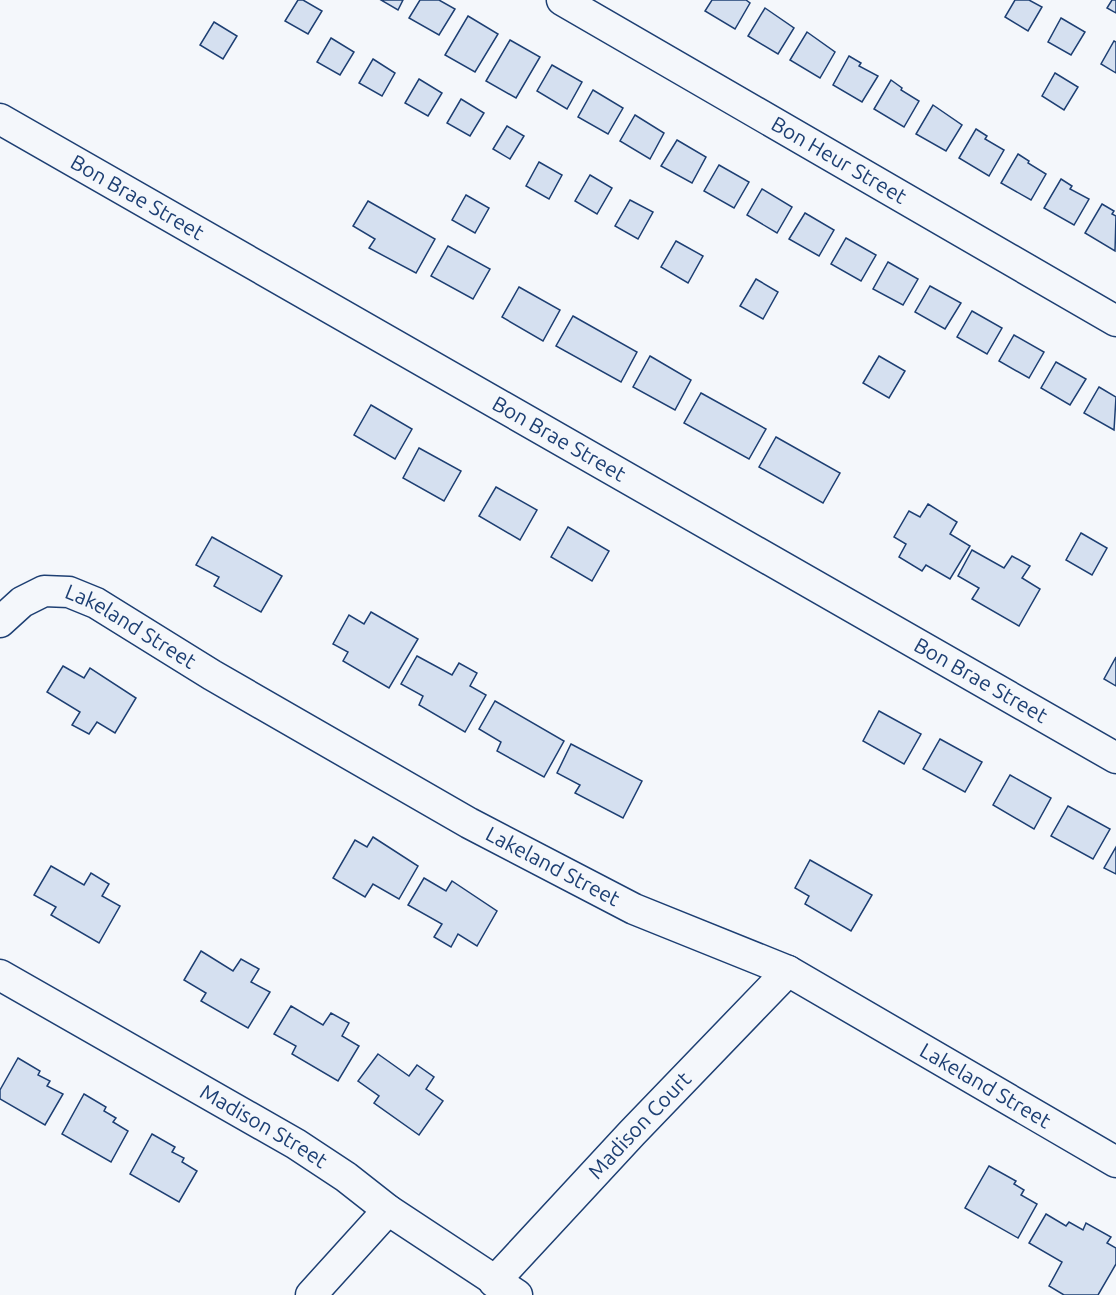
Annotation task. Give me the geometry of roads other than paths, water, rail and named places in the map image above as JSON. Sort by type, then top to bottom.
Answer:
[{"type":"street","name":"Bon Heur Street","points":[[562,0],[1116,321]]},
{"type":"street","name":"Bon Brae Street","points":[[0,119],[1116,758]]},
{"type":"street","name":"Lakeland Street","points":[[0,622],[22,602],[44,591],[69,592],[96,603],[212,675],[469,823],[634,909],[788,971],[1116,1162]]},
{"type":"street","name":"Madison Court","points":[[506,1288],[632,1133],[788,971]]},
{"type":"street","name":"Madison Street","points":[[0,975],[296,1144],[346,1177],[388,1210],[506,1288]]},
{"type":"street","points":[[311,1295],[388,1210]]}]
